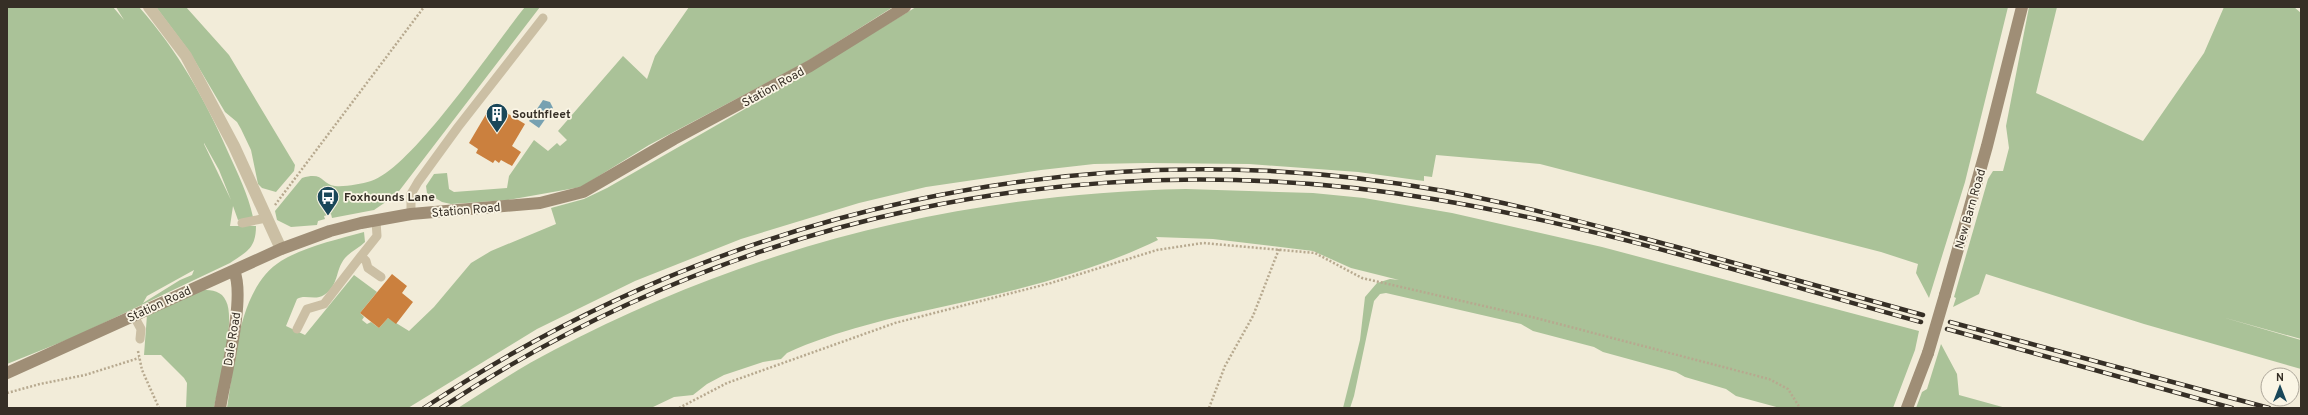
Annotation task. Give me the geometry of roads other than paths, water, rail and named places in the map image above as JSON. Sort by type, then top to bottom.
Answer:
[{"type":"main road","name":"Station Road","points":[[7,373],[281,250],[330,231],[411,214],[484,209],[540,203],[567,197],[588,190],[668,142],[810,66],[905,7]]},
{"type":"main road","name":"New Barn Road","points":[[1907,408],[1928,353],[1988,146],[2022,7]]},
{"type":"main road","name":"Dale Road","points":[[220,408],[237,301],[238,281],[234,271]]},
{"type":"street","points":[[149,7],[186,56],[234,146],[281,250]]},
{"type":"lane","points":[[411,214],[411,194],[418,182],[458,127],[543,18]]},
{"type":"lane","points":[[242,223],[266,218]]},
{"type":"lane","points":[[296,329],[307,309],[324,304],[362,256],[376,236],[376,221]]},
{"type":"lane","points":[[362,256],[366,260],[368,268],[381,277]]},
{"type":"lane","points":[[134,316],[140,329],[140,339]]},
{"type":"water","points":[[543,100],[550,102],[553,108],[539,128],[529,121]]},
{"type":"railway","points":[[424,408],[539,339],[660,281],[785,235],[913,200],[1044,179],[1177,170],[1310,174],[1444,191],[1530,209],[1616,231],[1923,315]]},
{"type":"railway","points":[[441,408],[554,341],[671,285],[792,241],[917,209],[1044,188],[1172,180],[1302,183],[1433,199],[1495,210],[1556,223],[1678,254],[1921,322]]},
{"type":"railway","points":[[1950,322],[2269,408]]},
{"type":"railway","points":[[1947,329],[2232,408]]},
{"type":"place","name":"Southfleet","points":[[497,134]]},
{"type":"place","name":"Foxhounds Lane","points":[[328,216]]}]
